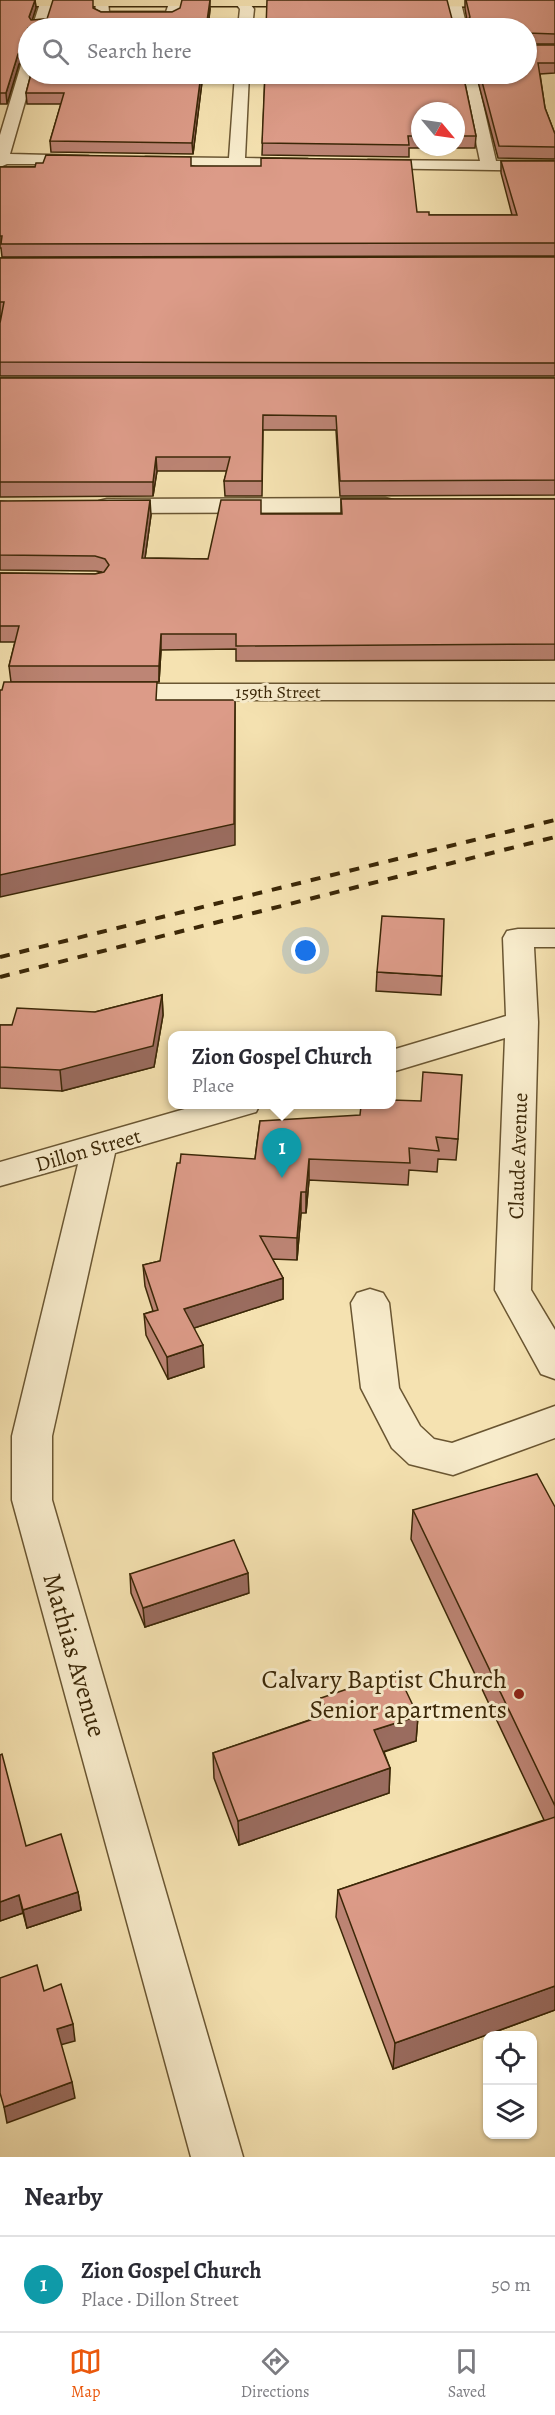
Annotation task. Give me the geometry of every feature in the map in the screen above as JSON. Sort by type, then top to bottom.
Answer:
[{"type":"main road","points":[[0,2],[102,2]]},
{"type":"main road","points":[[176,2],[329,2]]},
{"type":"main road","points":[[386,2],[555,3]]},
{"type":"street","points":[[240,1],[247,9],[246,18]]},
{"type":"street","points":[[42,18],[47,2]]},
{"type":"street","points":[[102,2],[102,16],[172,16],[176,2]]},
{"type":"street","points":[[454,3],[458,18]]},
{"type":"street","points":[[22,84],[0,160],[107,161]]},
{"type":"street","points":[[237,163],[241,84]]},
{"type":"street","points":[[471,84],[489,166]]},
{"type":"street","points":[[131,162],[329,164]]},
{"type":"street","points":[[352,164],[555,166]]},
{"type":"street","points":[[83,506],[402,505]]},
{"type":"street","name":"159th Street","points":[[94,692],[555,692]]},
{"type":"street","name":"Claude Avenue","points":[[555,938],[518,938],[522,1022],[513,1290],[555,1364]]},
{"type":"street","points":[[396,1060],[522,1022]]},
{"type":"street","name":"Dillon Street","points":[[0,1174],[99,1148],[228,1109]]},
{"type":"street","name":"Mathias Avenue","points":[[99,1148],[32,1436],[32,1500],[217,2157]]},
{"type":"street","points":[[370,1302],[380,1388],[406,1437],[423,1453],[453,1459],[555,1422]]},
{"type":"building","points":[[0,0],[35,0],[30,18],[18,18],[18,54],[6,93],[0,93]]},
{"type":"building","points":[[53,0],[93,0],[93,8],[101,12],[172,12],[180,8],[182,0],[210,0],[207,18],[47,18]]},
{"type":"building","points":[[267,0],[447,0],[452,18],[266,18]]},
{"type":"building","points":[[466,0],[555,0],[555,34],[537,33],[537,18],[469,18]]},
{"type":"building","points":[[537,45],[555,45],[555,63],[538,63],[545,108],[555,134],[555,147],[499,146],[483,84],[537,84]]},
{"type":"building","points":[[28,84],[200,84],[192,143],[50,141],[64,93],[26,93]]},
{"type":"building","points":[[265,84],[465,84],[476,136],[465,136],[465,102],[411,102],[409,145],[262,143]]},
{"type":"building","points":[[46,155],[191,157],[191,166],[261,166],[261,158],[411,160],[417,212],[429,212],[429,215],[517,215],[501,161],[555,161],[555,243],[1,244],[0,167],[35,167],[36,163],[43,163]]},
{"type":"building","points":[[555,257],[555,363],[0,362],[0,323],[4,302],[0,302],[0,258]]},
{"type":"building","points":[[0,378],[555,378],[555,480],[340,481],[336,416],[263,415],[262,481],[224,481],[230,457],[156,457],[153,482],[0,482]]},
{"type":"building","points":[[341,499],[555,499],[555,644],[236,646],[236,634],[161,634],[159,666],[9,666],[19,626],[0,626],[0,573],[95,574],[104,572],[109,565],[105,559],[95,556],[0,555],[0,501],[150,500],[142,558],[208,559],[221,500],[261,500],[261,514],[342,514]]},
{"type":"building","points":[[4,682],[157,682],[156,700],[235,700],[234,824],[0,875],[0,690]]},
{"type":"building","points":[[382,916],[444,919],[442,976],[377,972]]},
{"type":"building","points":[[162,995],[153,1046],[60,1070],[0,1067],[0,1025],[12,1025],[17,1008],[95,1012]]},
{"type":"building","points":[[423,1072],[462,1075],[458,1139],[436,1137],[439,1151],[409,1148],[410,1163],[309,1159],[306,1192],[301,1192],[297,1238],[260,1236],[283,1278],[184,1309],[203,1345],[167,1357],[144,1314],[158,1310],[143,1265],[160,1261],[177,1163],[180,1163],[181,1154],[255,1159],[260,1121],[360,1115],[361,1109],[396,1109],[396,1100],[421,1101]]},
{"type":"building","points":[[537,1474],[555,1507],[555,1806],[413,1510]]},
{"type":"building","points":[[234,1540],[248,1573],[143,1608],[130,1574]]},
{"type":"building","points":[[397,1672],[418,1716],[374,1730],[390,1768],[238,1821],[213,1753],[328,1714],[321,1698]]},
{"type":"building","points":[[2,1754],[26,1846],[61,1834],[78,1892],[23,1910],[19,1895],[0,1902],[0,1755]]},
{"type":"building","points":[[555,1817],[555,1986],[395,2043],[338,1890]]},
{"type":"building","points":[[37,1965],[44,1991],[61,1984],[73,2024],[57,2029],[72,2082],[4,2107],[0,2093],[0,1978]]},
{"type":"railway","points":[[0,957],[555,820]]},
{"type":"railway","points":[[0,977],[555,837]]},
{"type":"place","name":"Zion Gospel Church","points":[[282,1178]]},
{"type":"place","name":"Calvary Baptist Church Senior apartments","points":[[519,1694]]}]
